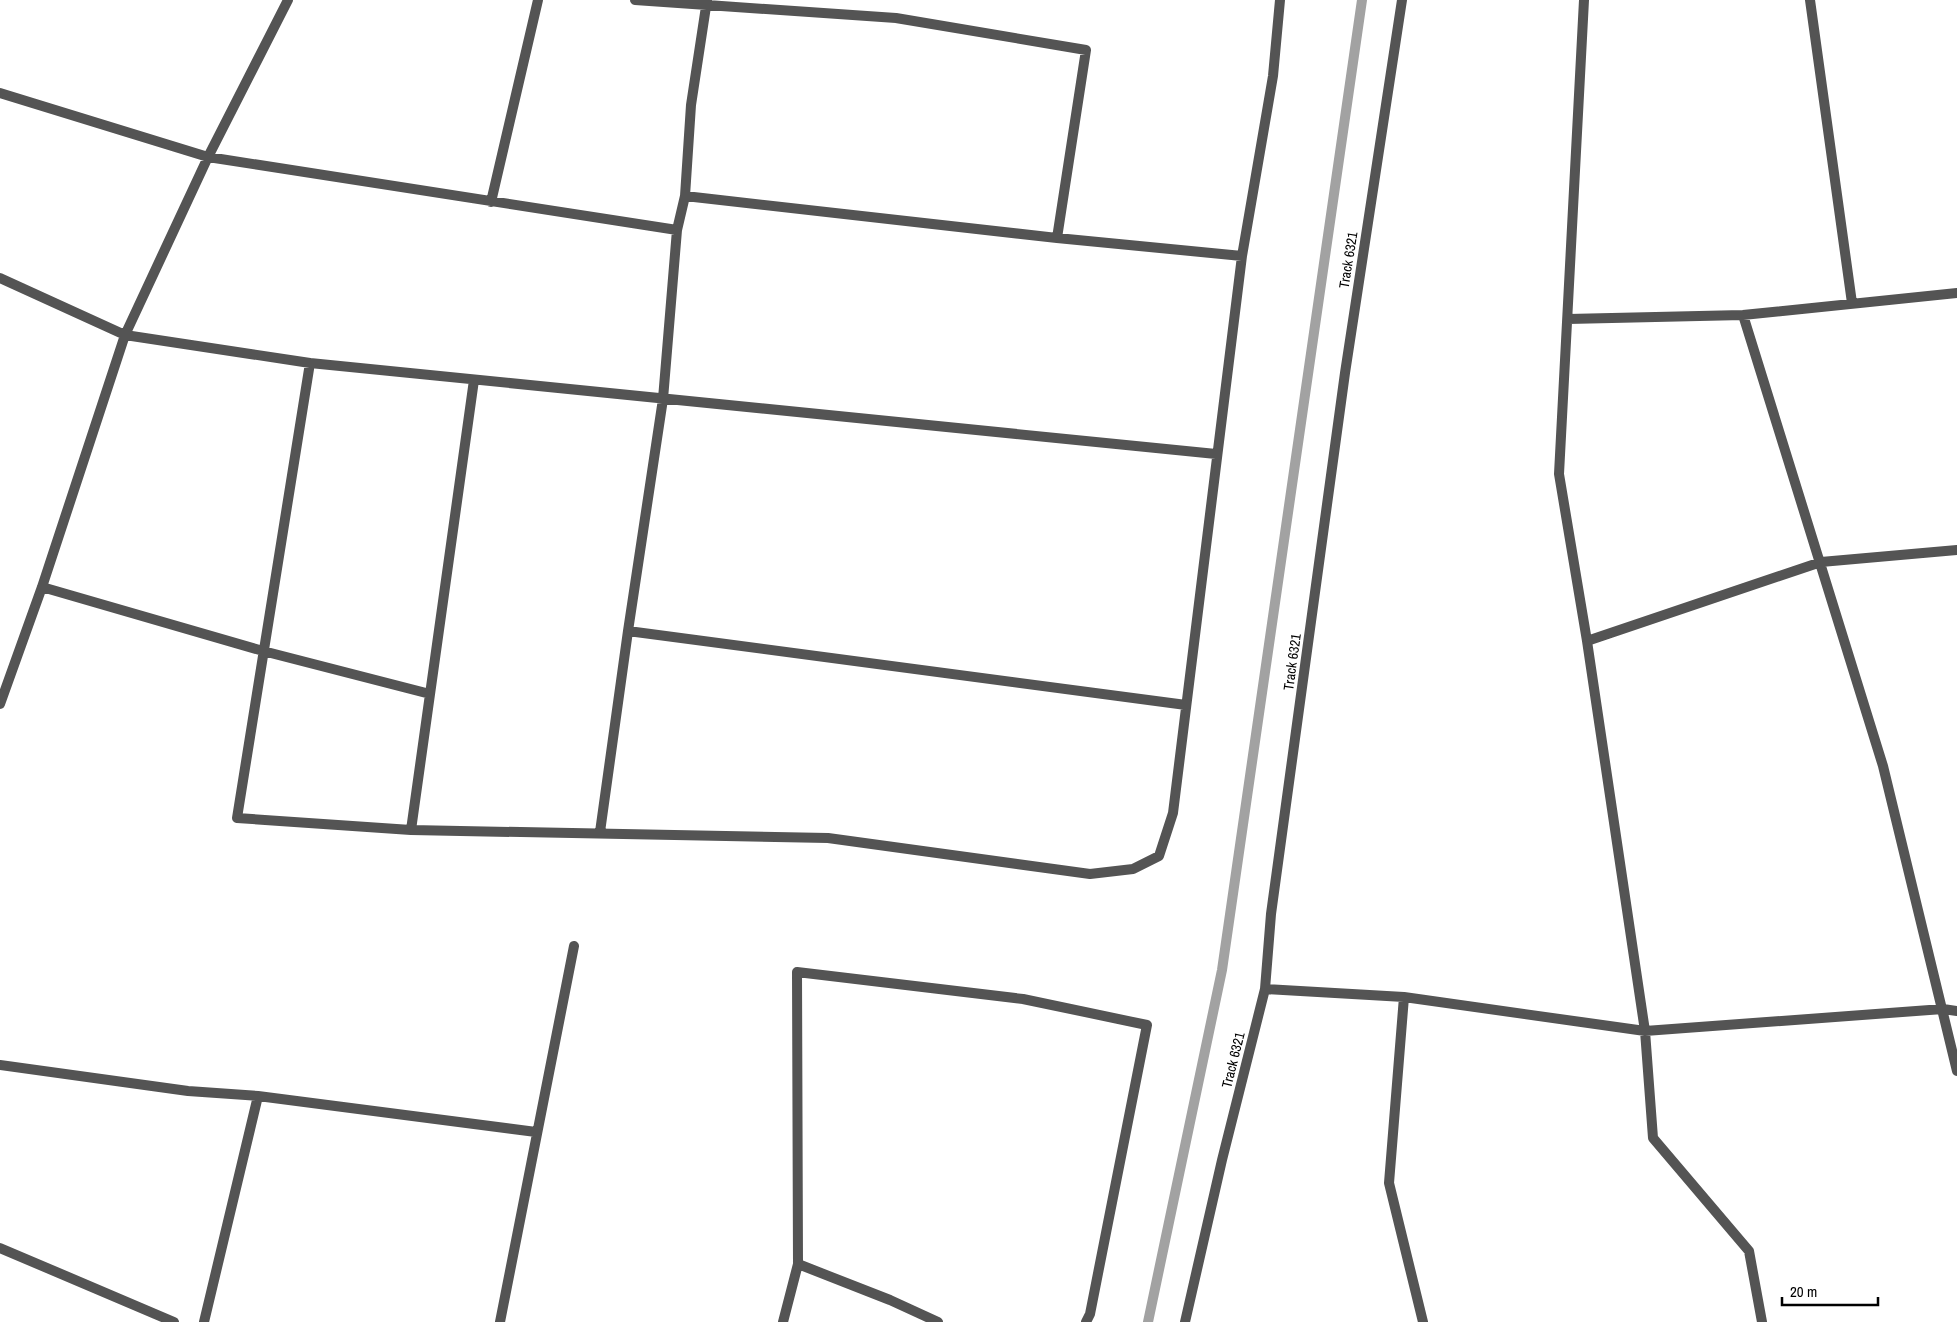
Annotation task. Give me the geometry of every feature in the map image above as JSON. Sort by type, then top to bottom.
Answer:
[{"type":"street","points":[[0,704],[42,587],[125,335],[208,157],[288,0]]},
{"type":"street","points":[[491,202],[538,0]]},
{"type":"street","points":[[635,0],[706,3],[896,18],[1086,50],[1057,238]]},
{"type":"street","points":[[310,363],[237,818],[411,830],[600,832],[828,838],[1090,874],[1133,869],[1159,856],[1173,813],[1242,256],[1274,76],[1280,0]]},
{"type":"street","name":"Track 6321","points":[[1185,1322],[1222,1160],[1265,989],[1273,904],[1345,373],[1402,0]]},
{"type":"street","points":[[1584,0],[1559,474],[1587,641],[1645,1031],[1653,1138],[1749,1251],[1762,1322]]},
{"type":"street","points":[[1810,0],[1852,302]]},
{"type":"street","points":[[600,832],[663,399],[677,230],[685,196],[691,104],[706,3]]},
{"type":"street","points":[[0,93],[208,157],[677,230]]},
{"type":"street","points":[[685,196],[1057,238],[1242,256]]},
{"type":"street","points":[[0,278],[125,335],[310,363],[1216,454]]},
{"type":"street","points":[[1568,319],[1743,315],[1852,302],[1957,293]]},
{"type":"street","points":[[1743,315],[1883,766],[1957,1071]]},
{"type":"street","points":[[411,830],[474,380]]},
{"type":"street","points":[[1587,641],[1821,562],[1957,550]]},
{"type":"street","points":[[42,587],[264,651],[430,694]]},
{"type":"street","points":[[628,631],[1186,705]]},
{"type":"street","points":[[500,1322],[574,946]]},
{"type":"street","points":[[782,1322],[798,1264],[797,972],[1023,999],[1147,1025],[1090,1314],[1086,1322]]},
{"type":"street","points":[[1265,989],[1404,997],[1645,1031],[1943,1009],[1957,1011]]},
{"type":"street","points":[[1404,997],[1389,1183],[1424,1322]]},
{"type":"street","points":[[0,1065],[188,1091],[258,1096],[536,1132]]},
{"type":"street","points":[[204,1322],[258,1096]]},
{"type":"street","points":[[0,1248],[174,1322]]},
{"type":"street","points":[[798,1264],[890,1300],[938,1322]]},
{"type":"waterway","points":[[1148,1322],[1222,970],[1362,0]]}]
